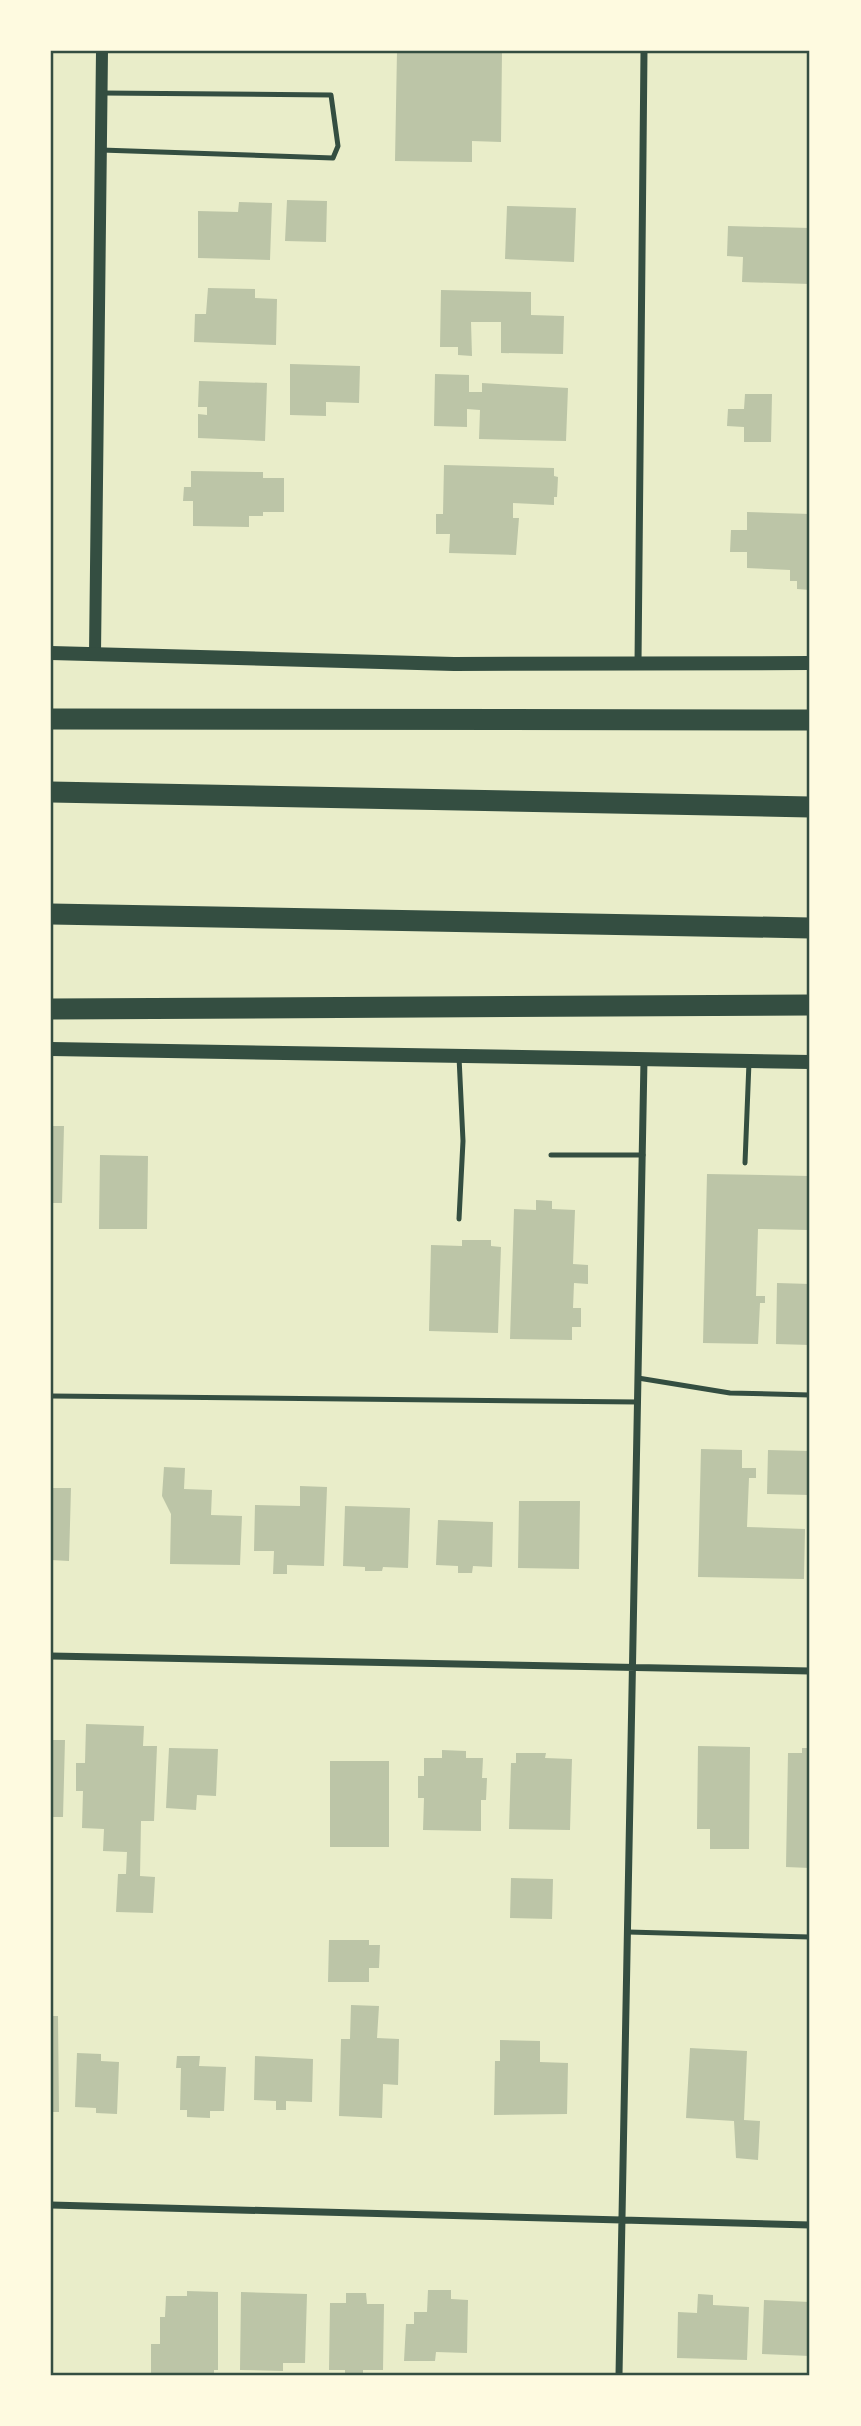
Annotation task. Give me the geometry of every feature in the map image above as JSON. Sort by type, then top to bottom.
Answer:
[{"type":"highway","points":[[51,719],[810,720]]},
{"type":"highway","points":[[51,792],[810,807]]},
{"type":"highway","points":[[51,914],[810,928]]},
{"type":"highway","points":[[51,1009],[810,1005]]},
{"type":"main road","points":[[51,653],[454,664],[810,663]]},
{"type":"main road","points":[[51,1049],[810,1062]]},
{"type":"street","points":[[95,654],[102,51]]},
{"type":"street","points":[[638,664],[644,51]]},
{"type":"street","points":[[619,2375],[644,1060]]},
{"type":"street","points":[[51,1656],[810,1671]]},
{"type":"street","points":[[51,2205],[810,2225]]},
{"type":"lane","points":[[101,93],[331,95],[338,146],[332,158],[101,149]]},
{"type":"lane","points":[[459,1057],[463,1141],[459,1219]]},
{"type":"lane","points":[[746,1163],[749,1062]]},
{"type":"lane","points":[[551,1155],[643,1155]]},
{"type":"lane","points":[[638,1378],[730,1393],[810,1395]]},
{"type":"lane","points":[[51,1396],[638,1402]]},
{"type":"lane","points":[[628,1932],[810,1937]]},
{"type":"building","points":[[397,51],[502,51],[501,142],[472,141],[472,162],[395,161]]},
{"type":"building","points":[[287,200],[327,201],[326,242],[285,241]]},
{"type":"building","points":[[239,202],[272,203],[270,260],[198,258],[198,211],[238,212]]},
{"type":"building","points":[[507,206],[576,208],[574,262],[505,259]]},
{"type":"building","points":[[728,226],[810,228],[810,284],[742,282],[743,257],[727,256]]},
{"type":"building","points":[[208,288],[255,289],[255,298],[277,299],[276,345],[194,342],[195,314],[206,314]]},
{"type":"building","points":[[441,290],[531,292],[531,315],[564,316],[563,354],[501,353],[501,322],[471,322],[472,356],[458,355],[458,347],[440,347]]},
{"type":"building","points":[[290,364],[360,366],[359,403],[326,402],[326,416],[290,415]]},
{"type":"building","points":[[435,374],[469,375],[469,392],[482,392],[482,383],[568,388],[566,441],[479,439],[480,410],[467,409],[467,427],[434,426]]},
{"type":"building","points":[[199,381],[267,383],[265,441],[198,438],[198,414],[207,415],[207,407],[198,407]]},
{"type":"building","points":[[745,394],[772,394],[771,442],[744,442],[744,427],[727,426],[728,409],[744,409]]},
{"type":"building","points":[[444,465],[554,468],[554,476],[558,477],[557,497],[554,497],[554,505],[513,503],[513,518],[519,518],[516,555],[449,553],[450,534],[436,534],[436,514],[443,514]]},
{"type":"building","points":[[191,471],[263,472],[263,478],[284,478],[284,512],[263,512],[263,516],[249,516],[249,527],[193,526],[193,501],[183,501],[184,487],[191,487]]},
{"type":"building","points":[[747,512],[810,514],[810,590],[797,589],[797,581],[790,581],[790,570],[747,568],[747,552],[730,552],[731,530],[747,530]]},
{"type":"building","points":[[51,1126],[64,1126],[62,1203],[51,1203]]},
{"type":"building","points":[[100,1155],[148,1156],[147,1229],[99,1229]]},
{"type":"building","points":[[707,1174],[809,1176],[808,1230],[758,1229],[756,1296],[765,1296],[765,1303],[760,1303],[758,1344],[703,1343]]},
{"type":"building","points":[[536,1200],[552,1201],[552,1209],[575,1210],[573,1264],[588,1265],[588,1284],[574,1283],[573,1308],[581,1308],[581,1327],[572,1327],[572,1340],[510,1339],[514,1209],[536,1210]]},
{"type":"building","points":[[462,1240],[491,1240],[491,1246],[501,1247],[498,1333],[429,1331],[431,1245],[462,1246]]},
{"type":"building","points":[[777,1283],[810,1284],[810,1345],[776,1344]]},
{"type":"building","points":[[701,1449],[742,1450],[742,1468],[756,1468],[756,1478],[749,1478],[747,1527],[805,1529],[804,1579],[698,1577]]},
{"type":"building","points":[[768,1450],[810,1451],[810,1495],[767,1494]]},
{"type":"building","points":[[164,1467],[185,1468],[184,1489],[212,1490],[211,1515],[242,1516],[240,1565],[170,1564],[171,1514],[162,1496]]},
{"type":"building","points":[[300,1486],[327,1487],[324,1566],[287,1565],[287,1574],[273,1574],[274,1551],[254,1551],[255,1505],[300,1506]]},
{"type":"building","points":[[51,1488],[71,1488],[69,1561],[51,1560]]},
{"type":"building","points":[[519,1501],[580,1501],[579,1569],[518,1568]]},
{"type":"building","points":[[345,1506],[410,1508],[408,1568],[383,1567],[382,1571],[365,1571],[365,1567],[343,1566]]},
{"type":"building","points":[[438,1520],[493,1522],[492,1567],[473,1566],[472,1573],[458,1573],[458,1566],[436,1565]]},
{"type":"building","points":[[86,1724],[144,1726],[143,1746],[157,1746],[154,1821],[141,1821],[140,1876],[155,1877],[153,1913],[116,1912],[118,1874],[126,1874],[127,1852],[103,1851],[104,1829],[82,1828],[83,1791],[76,1791],[76,1763],[85,1763]]},
{"type":"building","points":[[51,1740],[65,1740],[63,1817],[51,1817]]},
{"type":"building","points":[[698,1746],[750,1747],[749,1849],[710,1849],[710,1829],[697,1829]]},
{"type":"building","points":[[169,1748],[218,1749],[216,1796],[197,1795],[196,1810],[166,1808]]},
{"type":"building","points":[[802,1748],[810,1748],[810,1868],[786,1867],[788,1753],[802,1753]]},
{"type":"building","points":[[442,1750],[466,1751],[466,1758],[483,1758],[482,1778],[487,1778],[486,1800],[481,1800],[481,1831],[423,1830],[424,1798],[418,1798],[418,1776],[424,1776],[424,1758],[442,1758]]},
{"type":"building","points":[[516,1753],[546,1753],[545,1758],[572,1759],[570,1830],[509,1829],[511,1763],[516,1763]]},
{"type":"building","points":[[330,1761],[389,1761],[389,1847],[330,1847]]},
{"type":"building","points":[[511,1878],[553,1879],[552,1919],[510,1918]]},
{"type":"building","points":[[329,1940],[369,1940],[369,1945],[380,1945],[379,1968],[369,1968],[369,1982],[328,1982]]},
{"type":"building","points":[[351,2005],[379,2006],[377,2038],[399,2039],[398,2085],[383,2084],[382,2118],[339,2116],[341,2039],[350,2039]]},
{"type":"building","points":[[51,2016],[58,2016],[59,2112],[51,2112]]},
{"type":"building","points":[[500,2040],[540,2041],[540,2062],[568,2063],[567,2114],[494,2115],[495,2061],[500,2061]]},
{"type":"building","points":[[690,2048],[747,2051],[744,2120],[760,2121],[758,2160],[736,2158],[734,2121],[686,2118]]},
{"type":"building","points":[[77,2053],[101,2054],[101,2061],[119,2062],[117,2114],[96,2113],[96,2108],[75,2107]]},
{"type":"building","points":[[177,2056],[200,2056],[199,2066],[226,2067],[224,2111],[210,2111],[210,2118],[187,2117],[187,2110],[180,2110],[181,2068],[176,2068]]},
{"type":"building","points":[[255,2056],[313,2059],[312,2102],[286,2101],[286,2110],[276,2110],[276,2101],[254,2100]]},
{"type":"building","points":[[428,2290],[451,2290],[451,2299],[468,2300],[467,2353],[436,2352],[435,2361],[404,2361],[406,2324],[414,2324],[414,2312],[427,2312]]},
{"type":"building","points":[[187,2291],[218,2292],[218,2370],[214,2370],[214,2375],[151,2375],[151,2344],[160,2344],[160,2317],[165,2317],[166,2296],[187,2296]]},
{"type":"building","points":[[241,2292],[307,2294],[305,2363],[283,2363],[283,2371],[240,2370]]},
{"type":"building","points":[[346,2293],[366,2293],[367,2304],[384,2304],[383,2370],[363,2370],[363,2375],[345,2375],[345,2370],[329,2370],[330,2303],[346,2303]]},
{"type":"building","points":[[698,2294],[713,2295],[713,2305],[749,2307],[747,2360],[677,2358],[678,2312],[697,2313]]},
{"type":"building","points":[[764,2300],[810,2302],[810,2356],[762,2354]]}]
